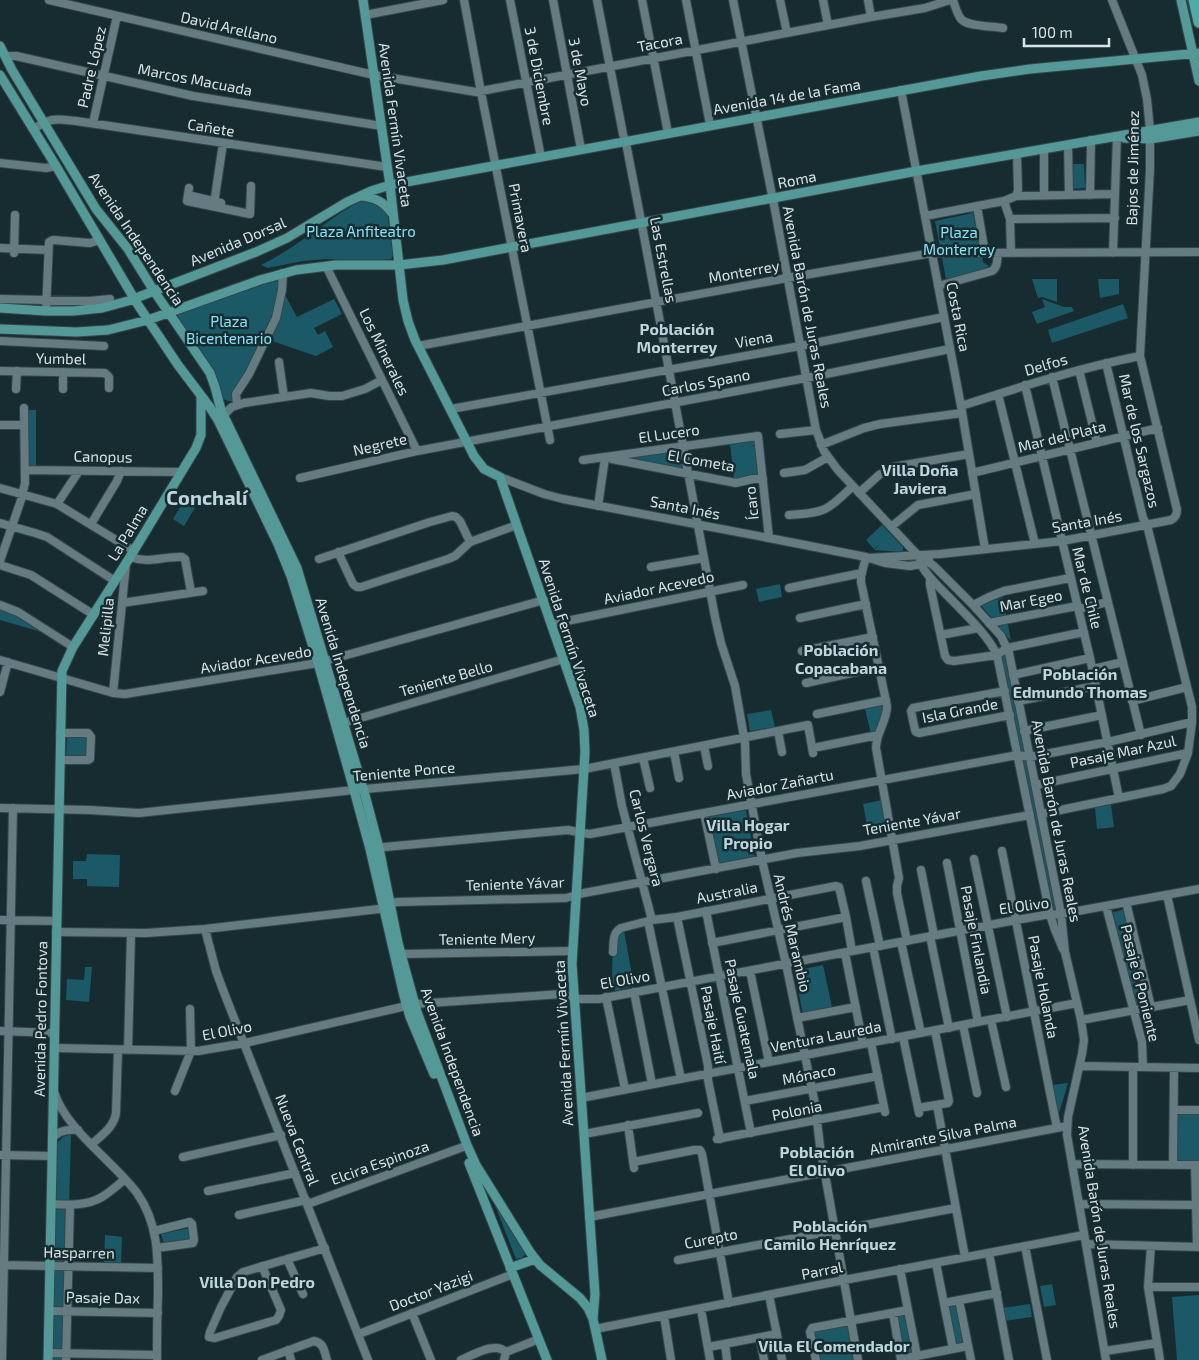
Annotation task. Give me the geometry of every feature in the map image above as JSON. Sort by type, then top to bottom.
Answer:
[{"type":"highway","points":[[1194,0],[1199,22]]},
{"type":"main road","name":"Avenida Fermín Vivaceta","points":[[363,0],[382,126],[405,309],[412,333],[480,466],[500,477],[582,714],[585,740],[584,769],[572,975],[595,1294],[593,1320]]},
{"type":"main road","points":[[1183,2],[1196,53],[1199,81]]},
{"type":"main road","name":"Avenida Independencia","points":[[0,46],[96,209],[128,249],[210,373],[218,399],[220,417]]},
{"type":"main road","name":"Avenida 14 de la Fama","points":[[390,185],[981,76],[1022,70],[1196,53]]},
{"type":"main road","name":"Avenida Independencia","points":[[0,75],[148,320],[178,366],[220,417],[274,535],[322,662],[359,789],[411,1004],[463,1147],[546,1360]]},
{"type":"main road","name":"Roma","points":[[399,265],[436,261],[1091,140],[1117,136],[1150,135],[1199,122]]},
{"type":"main road","points":[[1150,135],[1199,131]]},
{"type":"main road","name":"Avenida Dorsal","points":[[0,308],[46,311],[88,310],[135,299],[256,252],[287,238],[347,202],[390,185]]},
{"type":"main road","points":[[361,196],[381,201],[393,216]]},
{"type":"main road","points":[[0,329],[88,332],[118,328],[148,320],[283,273],[326,266],[399,265]]},
{"type":"main road","name":"La Palma","points":[[61,678],[63,667],[73,647],[196,448],[200,439],[202,419],[201,396]]},
{"type":"main road","name":"Avenida Pedro Fontova","points":[[48,1356],[61,678]]},
{"type":"main road","name":"Avenida Independencia","points":[[387,905],[402,954],[411,1004],[423,1029],[476,1166],[535,1258],[547,1271],[580,1298],[588,1308],[595,1329]]},
{"type":"main road","points":[[511,1271],[535,1258]]},
{"type":"main road","points":[[595,1329],[602,1360]]},
{"type":"street","name":"David Arellano","points":[[48,0],[374,75]]},
{"type":"street","points":[[365,15],[443,0]]},
{"type":"street","name":"Primavera","points":[[464,0],[550,440]]},
{"type":"street","name":"3 de Diciembre","points":[[510,0],[541,157]]},
{"type":"street","name":"3 de Mayo","points":[[553,0],[581,149]]},
{"type":"street","name":"Las Estrellas","points":[[597,0],[642,222],[698,525]]},
{"type":"street","points":[[642,0],[668,133]]},
{"type":"street","points":[[686,0],[710,125]]},
{"type":"street","name":"Avenida Barón de Juras Reales","points":[[733,0],[816,430],[821,444],[837,469],[918,555],[924,563],[930,578],[992,644],[997,655],[1005,691],[1050,915],[1065,952]]},
{"type":"street","points":[[780,0],[787,33]]},
{"type":"street","points":[[823,0],[828,25]]},
{"type":"street","points":[[868,0],[871,17]]},
{"type":"street","points":[[951,0],[959,17],[967,23],[1003,28]]},
{"type":"street","name":"Tacora","points":[[374,75],[470,92],[481,92],[919,9],[951,0]]},
{"type":"street","name":"Bajos de Jiménez","points":[[1112,0],[1136,58],[1145,87],[1150,135],[1140,356],[1177,510],[1176,517]]},
{"type":"street","name":"Padre López","points":[[93,123],[117,16]]},
{"type":"street","name":"Marcos Macuada","points":[[5,56],[12,55],[202,98],[382,126]]},
{"type":"street","name":"Costa Rica","points":[[901,90],[950,349],[985,549]]},
{"type":"street","name":"Cañete","points":[[34,129],[44,123],[55,120],[93,123],[387,167]]},
{"type":"street","points":[[1113,253],[1117,136]]},
{"type":"street","points":[[1090,195],[1091,140]]},
{"type":"street","points":[[214,204],[223,143]]},
{"type":"street","points":[[1068,144],[1069,195]]},
{"type":"street","points":[[1044,149],[1044,195]]},
{"type":"street","points":[[1016,196],[1018,190],[1017,154]]},
{"type":"street","points":[[0,163],[46,168],[56,166]]},
{"type":"street","points":[[189,192],[187,201],[214,204],[250,214],[251,186]]},
{"type":"street","points":[[925,216],[1004,201],[1016,196],[1115,194]]},
{"type":"street","points":[[1004,201],[1010,219],[1011,253]]},
{"type":"street","points":[[977,206],[985,253]]},
{"type":"street","points":[[14,215],[14,251]]},
{"type":"street","points":[[1010,219],[1115,218]]},
{"type":"street","points":[[46,311],[48,249],[50,241],[90,243],[100,240]]},
{"type":"street","points":[[0,248],[14,251]]},
{"type":"street","points":[[0,253],[48,249]]},
{"type":"street","name":"Monterrey","points":[[418,346],[932,253],[1199,252]]},
{"type":"street","points":[[938,286],[992,271],[997,265],[998,253]]},
{"type":"street","name":"Los Minerales","points":[[326,266],[417,451]]},
{"type":"street","points":[[236,406],[236,394],[249,374],[276,318],[281,298],[283,273]]},
{"type":"street","points":[[0,298],[89,301],[110,299]]},
{"type":"street","name":"Viena","points":[[451,409],[800,346],[944,317]]},
{"type":"street","points":[[0,341],[104,346]]},
{"type":"street","name":"Carlos Spano","points":[[466,441],[806,378],[950,349]]},
{"type":"street","name":"Delfos","points":[[821,444],[880,424],[961,410],[1025,385],[1106,363],[1140,356]]},
{"type":"street","points":[[279,362],[284,397]]},
{"type":"street","name":"Mar de los Sargazos","points":[[1106,363],[1143,518],[1147,525],[1192,707],[1188,753],[1180,774],[1171,786],[1119,798]]},
{"type":"street","points":[[1079,370],[1097,443]]},
{"type":"street","name":"Yumbel","points":[[0,371],[106,374],[108,376],[109,388]]},
{"type":"street","points":[[16,389],[17,371]]},
{"type":"street","points":[[63,372],[63,389]]},
{"type":"street","points":[[1052,377],[1141,735]]},
{"type":"street","points":[[220,417],[236,406],[256,401],[311,393],[342,396],[365,389],[382,380]]},
{"type":"street","name":"Mar de Chile","points":[[1025,385],[1093,669],[1119,798]]},
{"type":"street","points":[[998,394],[1035,544]]},
{"type":"street","points":[[218,399],[226,404],[236,406]]},
{"type":"street","points":[[24,408],[25,483],[0,563],[31,575],[94,615]]},
{"type":"street","points":[[0,425],[24,425]]},
{"type":"street","name":"Mar del Plata","points":[[972,473],[1158,428]]},
{"type":"street","points":[[780,434],[816,430]]},
{"type":"street","name":"El Lucero","points":[[583,460],[758,436]]},
{"type":"street","name":"Ícaro","points":[[758,436],[769,538]]},
{"type":"street","name":"Negrete","points":[[300,478],[466,441]]},
{"type":"street","points":[[860,493],[879,474],[893,467],[969,454]]},
{"type":"street","points":[[784,473],[805,470],[828,457]]},
{"type":"street","points":[[598,506],[605,458]]},
{"type":"street","name":"El Cometa","points":[[605,458],[736,483],[763,479]]},
{"type":"street","name":"Canopus","points":[[25,470],[182,472]]},
{"type":"street","points":[[57,504],[79,471]]},
{"type":"street","points":[[91,524],[121,471]]},
{"type":"street","name":"Santa Inés","points":[[500,477],[549,496],[867,557],[885,563],[904,566],[924,563],[940,554]]},
{"type":"street","points":[[789,515],[825,509],[853,486]]},
{"type":"street","points":[[0,488],[57,504],[91,524],[130,557],[140,560],[182,557],[184,559],[190,592]]},
{"type":"street","points":[[891,527],[918,505],[976,494]]},
{"type":"street","points":[[320,560],[338,552],[452,516],[460,521],[470,542]]},
{"type":"street","name":"Santa Inés","points":[[867,557],[940,554],[1062,541],[1171,520],[1176,517]]},
{"type":"street","points":[[0,523],[47,538],[115,581]]},
{"type":"street","name":"Andrés Marambio","points":[[698,525],[718,630],[734,686],[744,738],[745,770],[762,860],[812,1089],[820,1146],[858,1360]]},
{"type":"street","points":[[338,552],[353,584],[357,587],[363,587],[448,560],[470,542],[517,526]]},
{"type":"street","name":"Melipilla","points":[[112,693],[122,604],[130,557]]},
{"type":"street","points":[[867,557],[861,582],[888,708],[878,735],[876,748],[893,840],[899,878],[897,893],[921,1033]]},
{"type":"street","points":[[650,567],[704,558]]},
{"type":"street","name":"Avenida Barón de Juras Reales","points":[[924,563],[938,570],[973,605],[1001,636],[1007,648],[1061,914],[1065,952],[1081,1020],[1084,1045],[1067,1126],[1104,1357]]},
{"type":"street","points":[[789,588],[862,573]]},
{"type":"street","points":[[930,578],[940,635],[945,656],[948,660],[954,661],[997,655],[1007,648],[1084,632]]},
{"type":"street","points":[[973,605],[1004,591],[1070,578]]},
{"type":"street","name":"Aviador Acevedo","points":[[552,624],[743,585]]},
{"type":"street","points":[[122,604],[203,590]]},
{"type":"street","name":"Aviador Acevedo","points":[[4,661],[112,693],[125,694],[322,662],[544,600]]},
{"type":"street","name":"Mar Egeo","points":[[989,623],[1108,602]]},
{"type":"street","points":[[800,618],[866,604]]},
{"type":"street","points":[[0,605],[18,612],[73,647]]},
{"type":"street","points":[[940,635],[978,628]]},
{"type":"street","points":[[802,651],[873,636]]},
{"type":"street","points":[[1013,675],[1090,658]]},
{"type":"street","name":"Teniente Bello","points":[[340,724],[564,659]]},
{"type":"street","points":[[0,692],[4,661]]},
{"type":"street","points":[[1093,669],[1123,662]]},
{"type":"street","points":[[806,683],[880,668]]},
{"type":"street","points":[[1018,701],[1096,686]]},
{"type":"street","points":[[1132,701],[1187,687]]},
{"type":"street","name":"Isla Grande","points":[[1005,691],[914,708],[912,710],[916,732],[919,733],[1010,715]]},
{"type":"street","points":[[817,714],[886,700]]},
{"type":"street","points":[[1024,731],[1102,715]]},
{"type":"street","name":"Aviador Zañartu","points":[[374,848],[568,830],[590,834],[1018,755],[1030,758],[1141,735],[1192,722]]},
{"type":"street","name":"Teniente Ponce","points":[[0,808],[139,813],[359,789],[584,769],[808,725],[816,750],[878,735]]},
{"type":"street","points":[[778,731],[782,752]]},
{"type":"street","points":[[60,733],[88,733],[91,737],[90,759],[60,760]]},
{"type":"street","points":[[704,746],[708,766]]},
{"type":"street","points":[[674,752],[679,778]]},
{"type":"street","name":"Pasaje Mar Azul","points":[[1036,785],[1188,753]]},
{"type":"street","points":[[643,758],[650,788]]},
{"type":"street","name":"Carlos Vergara","points":[[614,763],[621,800],[643,882],[681,1079]]},
{"type":"street","points":[[1041,814],[1119,798]]},
{"type":"street","points":[[2,1360],[3,1155],[9,1032],[13,808]]},
{"type":"street","points":[[704,813],[716,869]]},
{"type":"street","name":"Teniente Yávar","points":[[56,932],[146,933],[205,929],[379,909],[387,905],[431,900],[566,898],[798,853],[893,840],[1030,815]]},
{"type":"street","name":"Pasaje Holanda","points":[[1002,852],[1057,1128]]},
{"type":"street","points":[[974,858],[1007,1017]]},
{"type":"street","name":"Pasaje Finlandia","points":[[947,863],[978,1022]]},
{"type":"street","points":[[921,870],[949,1028]]},
{"type":"street","points":[[866,881],[892,1039]]},
{"type":"street","name":"Australia","points":[[613,952],[614,936],[617,930],[621,928],[650,920],[677,917],[836,886],[839,888],[846,918]]},
{"type":"street","name":"El Olivo","points":[[54,1048],[191,1052],[245,1043],[411,1004],[562,994],[590,1000],[960,930],[1199,889]]},
{"type":"street","points":[[1167,895],[1199,1040]]},
{"type":"street","name":"Pasaje 6 Poniente","points":[[1126,902],[1151,1007]]},
{"type":"street","name":"Pasaje 6 Poniente","points":[[1106,906],[1143,1047],[1143,1067]]},
{"type":"street","name":"Pasaje Guatemala","points":[[706,911],[751,1133]]},
{"type":"street","name":"Pasaje Haití","points":[[677,917],[708,1066],[708,1080],[717,1139]]},
{"type":"street","points":[[712,943],[846,918],[848,952],[856,1007],[878,1076]]},
{"type":"street","points":[[0,920],[56,921]]},
{"type":"street","name":"Nueva Central","points":[[205,929],[216,971],[368,1360]]},
{"type":"street","points":[[128,1050],[131,933]]},
{"type":"street","name":"Teniente Mery","points":[[402,954],[572,951]]},
{"type":"street","points":[[750,971],[769,1062]]},
{"type":"street","points":[[634,992],[652,1084]]},
{"type":"street","points":[[606,997],[625,1089]]},
{"type":"street","points":[[1081,1020],[1190,1000]]},
{"type":"street","name":"Ventura Laureda","points":[[581,1098],[1077,1003]]},
{"type":"street","points":[[797,1018],[856,1007]]},
{"type":"street","points":[[175,1092],[191,1052],[190,1009]]},
{"type":"street","points":[[991,1020],[1006,1087]]},
{"type":"street","points":[[963,1025],[977,1093]]},
{"type":"street","points":[[903,1037],[919,1110],[949,1102],[935,1030]]},
{"type":"street","points":[[0,1032],[54,1033]]},
{"type":"street","points":[[92,1144],[110,1128],[115,1120],[118,1050]]},
{"type":"street","points":[[1080,1066],[1199,1068]]},
{"type":"street","points":[[1133,1067],[1133,1165]]},
{"type":"street","points":[[1173,1165],[1174,1068]]},
{"type":"street","name":"Mónaco","points":[[745,1101],[878,1076]]},
{"type":"street","name":"Polonia","points":[[717,1139],[885,1110],[878,1076]]},
{"type":"street","points":[[48,1356],[157,1358],[158,1313],[157,1248],[149,1215],[125,1179],[78,1130],[64,1111],[55,1095],[53,1086]]},
{"type":"street","points":[[936,1105],[965,1257]]},
{"type":"street","points":[[1174,1110],[1199,1110]]},
{"type":"street","points":[[584,1134],[698,1113]]},
{"type":"street","points":[[628,1125],[633,1165],[700,1150],[710,1194],[729,1303]]},
{"type":"street","name":"Almirante Silva Palma","points":[[589,1217],[1067,1126]]},
{"type":"street","points":[[52,1139],[63,1131],[78,1130]]},
{"type":"street","points":[[183,1157],[281,1136]]},
{"type":"street","name":"Elcira Espinoza","points":[[239,1214],[307,1202],[463,1147]]},
{"type":"street","points":[[3,1155],[52,1156]]},
{"type":"street","points":[[1072,1164],[1197,1165],[1198,1247],[1086,1244]]},
{"type":"street","points":[[208,1191],[296,1173]]},
{"type":"street","points":[[51,1204],[70,1205],[85,1203],[103,1196],[125,1179]]},
{"type":"street","points":[[1079,1204],[1196,1205]]},
{"type":"street","points":[[66,1357],[70,1205]]},
{"type":"street","name":"Curepto","points":[[678,1260],[956,1208]]},
{"type":"street","points":[[154,1231],[190,1222],[192,1224],[193,1243],[157,1248]]},
{"type":"street","name":"Parral","points":[[595,1329],[1084,1235]]},
{"type":"street","points":[[1025,1246],[1046,1360]]},
{"type":"street","points":[[1152,1246],[1148,1286],[1160,1360]]},
{"type":"street","points":[[262,1266],[281,1310],[280,1316],[276,1320],[215,1338],[209,1337],[237,1277],[243,1272],[262,1266],[325,1248]]},
{"type":"street","points":[[989,1253],[1009,1360]]},
{"type":"street","points":[[287,1259],[303,1294]]},
{"type":"street","points":[[936,1263],[953,1349]]},
{"type":"street","name":"Hasparren","points":[[2,1265],[158,1268]]},
{"type":"street","points":[[900,1269],[917,1356]]},
{"type":"street","name":"Doctor Yazigi","points":[[358,1334],[412,1314],[511,1271]]},
{"type":"street","points":[[1148,1286],[1199,1287]]},
{"type":"street","points":[[944,1303],[997,1293]]},
{"type":"street","points":[[769,1295],[782,1360]]},
{"type":"street","points":[[959,1300],[971,1360]]},
{"type":"street","points":[[701,1309],[710,1360]]},
{"type":"street","points":[[816,1360],[810,1332],[814,1327],[908,1310]]},
{"type":"street","name":"Pasaje Dax","points":[[49,1311],[158,1313]]},
{"type":"street","points":[[892,1312],[901,1359],[968,1346]]},
{"type":"street","points":[[412,1314],[431,1360]]},
{"type":"street","points":[[664,1316],[672,1360]]},
{"type":"street","points":[[708,1347],[777,1334]]},
{"type":"street","points":[[760,1338],[764,1360]]},
{"type":"street","points":[[461,1360],[498,1347],[503,1349],[505,1356],[539,1339]]},
{"type":"street","points":[[262,1360],[314,1341],[322,1345],[327,1360]]},
{"type":"street","points":[[1104,1357],[1157,1343]]},
{"type":"street","points":[[724,1344],[728,1360]]},
{"type":"street","points":[[288,1350],[291,1360]]},
{"type":"green space","points":[[1070,164],[1084,164],[1085,188],[1070,189]]},
{"type":"green space","name":"Plaza Anfiteatro","points":[[364,199],[374,200],[387,211],[393,255],[391,259],[371,261],[326,259],[303,261],[268,268],[261,265],[288,250]]},
{"type":"green space","name":"Plaza Monterrey","points":[[973,213],[983,262],[989,266],[946,279],[935,221]]},
{"type":"green space","name":"Plaza Bicentenario","points":[[279,277],[279,295],[275,315],[234,401],[225,400],[221,397],[215,372],[179,323],[177,314]]},
{"type":"green space","points":[[1032,279],[1057,279],[1057,302],[1042,297],[1038,298]]},
{"type":"green space","points":[[1098,279],[1119,279],[1119,294],[1100,298]]},
{"type":"green space","points":[[284,293],[297,317],[334,299],[342,314],[314,328],[318,335],[325,331],[333,347],[316,356],[269,340]]},
{"type":"green space","points":[[1042,299],[1064,307],[1072,307],[1074,311],[1037,324],[1032,312],[1045,307]]},
{"type":"green space","points":[[1123,304],[1128,318],[1052,343],[1048,330]]},
{"type":"green space","points":[[26,410],[36,410],[36,468],[27,468]]},
{"type":"green space","points":[[757,441],[761,476],[734,479],[730,444]]},
{"type":"green space","points":[[679,447],[684,470],[624,456]]},
{"type":"green space","points":[[185,499],[196,506],[184,526],[173,519]]},
{"type":"green space","points":[[882,525],[903,547],[903,552],[874,550],[880,544],[874,549],[866,540]]},
{"type":"green space","points":[[780,584],[782,597],[759,602],[756,589]]},
{"type":"green space","points":[[1003,598],[1011,641],[980,604]]},
{"type":"green space","points":[[0,608],[11,612],[45,633],[0,620]]},
{"type":"green space","points":[[1004,653],[1058,911],[1053,911],[1000,654]]},
{"type":"green space","points":[[884,705],[885,709],[875,732],[871,734],[865,709]]},
{"type":"green space","points":[[771,710],[775,727],[750,731],[747,714]]},
{"type":"green space","points":[[67,736],[88,737],[87,758],[66,757]]},
{"type":"green space","points":[[882,800],[888,826],[868,830],[863,804]]},
{"type":"green space","points":[[1111,805],[1114,827],[1097,829],[1095,807]]},
{"type":"green space","points":[[746,810],[755,858],[716,865],[707,817]]},
{"type":"green space","points":[[87,854],[120,855],[119,887],[87,886],[87,879],[73,879],[73,861],[86,861]]},
{"type":"green space","points":[[1126,909],[1147,1004],[1136,1007],[1113,912]]},
{"type":"green space","points":[[624,931],[634,986],[615,991],[612,976],[613,944],[618,932]]},
{"type":"green space","points":[[823,965],[832,1007],[803,1014],[794,971]]},
{"type":"green space","points":[[85,967],[92,967],[89,1002],[66,1000],[67,979],[84,980]]},
{"type":"green space","points":[[1068,1083],[1057,1120],[1052,1085]]},
{"type":"green space","points":[[1176,1112],[1199,1113],[1199,1163],[1175,1162]]},
{"type":"green space","points":[[71,1134],[65,1360],[50,1360],[56,1144],[63,1137]]},
{"type":"green space","points":[[491,1195],[526,1254],[521,1258],[516,1259]]},
{"type":"green space","points":[[190,1228],[192,1241],[164,1244],[161,1234]]},
{"type":"green space","points":[[105,1235],[122,1237],[121,1263],[104,1264]]},
{"type":"green space","points":[[1052,1284],[1056,1305],[1044,1307],[1040,1286]]},
{"type":"green space","points":[[1199,1295],[1199,1360],[1177,1360],[1172,1297]]},
{"type":"green space","points":[[958,1302],[965,1344],[953,1346],[946,1304]]},
{"type":"green space","points":[[1030,1304],[1032,1317],[1005,1321],[1003,1308]]},
{"type":"green space","points":[[909,1314],[916,1353],[901,1355],[894,1316]]},
{"type":"green space","points":[[848,1322],[856,1360],[819,1360],[813,1331]]},
{"type":"district","name":"Población Monterrey","points":[[677,338]]},
{"type":"district","name":"Villa Doña Javiera","points":[[920,479]]},
{"type":"district","name":"Conchalí","points":[[207,498]]},
{"type":"district","name":"Población Copacabana","points":[[841,659]]},
{"type":"district","name":"Población Edmundo Thomas","points":[[1080,683]]},
{"type":"district","name":"Villa Hogar Propio","points":[[748,834]]},
{"type":"district","name":"Población El Olivo","points":[[817,1161]]},
{"type":"district","name":"Población Camilo Henríquez","points":[[830,1235]]},
{"type":"district","name":"Villa Don Pedro","points":[[257,1282]]},
{"type":"district","name":"Villa El Comendador","points":[[834,1346]]}]
